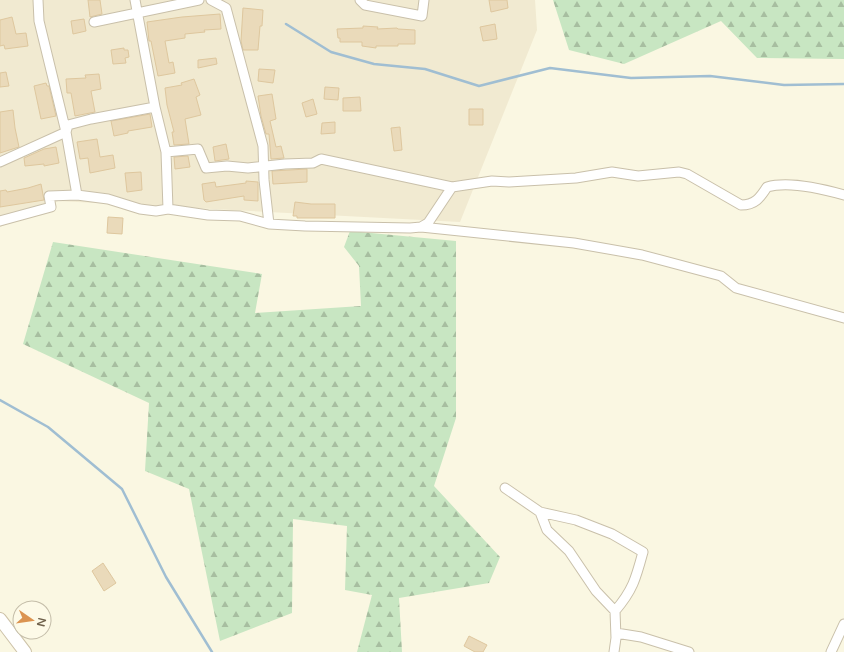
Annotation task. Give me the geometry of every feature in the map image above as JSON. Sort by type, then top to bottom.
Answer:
[{"type":"main road","points":[[0,619],[25,652]]},
{"type":"street","points":[[38,0],[39,21],[66,132],[77,195]]},
{"type":"street","points":[[135,0],[155,107],[166,152],[168,209]]},
{"type":"street","points":[[94,22],[199,0]]},
{"type":"street","points":[[210,0],[226,8],[263,146],[269,224]]},
{"type":"street","points":[[360,0],[365,5],[422,16],[424,0]]},
{"type":"street","points":[[0,162],[66,132],[68,125],[91,119],[155,107]]},
{"type":"street","points":[[166,152],[198,149],[206,168],[227,166],[248,168],[312,163],[321,159],[452,187],[492,181],[509,182],[576,178],[612,172],[638,176],[679,172],[687,174],[741,205],[749,205],[759,199],[767,187],[785,184],[844,195]]},
{"type":"street","points":[[421,227],[428,223],[452,187]]},
{"type":"street","points":[[0,221],[51,207],[49,196],[77,195],[108,199],[140,209],[156,211],[168,209],[208,216],[240,216],[269,224],[333,227],[421,227],[574,243],[642,255],[721,276],[736,288],[844,318]]},
{"type":"street","points":[[505,488],[540,512],[576,520],[612,534],[643,552],[636,577],[627,597],[615,611]]},
{"type":"street","points":[[540,512],[547,530],[569,551],[596,591],[615,611],[616,633],[614,652]]},
{"type":"street","points":[[830,652],[844,624]]},
{"type":"street","points":[[616,633],[641,637],[689,652]]},
{"type":"shaded area","points":[[0,0],[535,0],[537,30],[460,222],[58,201],[0,227]]},
{"type":"green space","points":[[553,0],[844,0],[844,59],[757,58],[721,21],[624,64],[569,50]]},
{"type":"green space","points":[[350,231],[456,241],[456,418],[434,486],[500,557],[489,583],[399,598],[402,652],[357,652],[372,595],[345,590],[347,526],[293,519],[292,613],[220,641],[189,489],[145,471],[149,403],[23,344],[53,242],[262,274],[255,313],[361,306],[359,266],[344,247]]},
{"type":"building","points":[[88,0],[100,0],[102,14],[90,17]]},
{"type":"building","points":[[489,0],[507,0],[508,8],[491,12]]},
{"type":"building","points":[[243,8],[263,10],[258,50],[243,50],[241,41]]},
{"type":"building","points":[[220,14],[221,29],[204,30],[205,32],[185,34],[185,38],[165,41],[169,63],[173,62],[175,73],[158,76],[151,41],[149,41],[147,22]]},
{"type":"building","points":[[12,17],[16,34],[26,33],[28,46],[5,49],[4,45],[0,46],[0,20]]},
{"type":"building","points":[[84,19],[86,31],[73,34],[71,21]]},
{"type":"building","points":[[495,24],[497,39],[483,41],[480,27]]},
{"type":"building","points":[[363,26],[378,27],[377,29],[397,28],[415,30],[415,44],[376,46],[376,48],[362,46],[362,42],[340,42],[337,29],[363,28]]},
{"type":"building","points":[[124,48],[124,50],[128,50],[129,57],[125,58],[126,63],[113,64],[111,50]]},
{"type":"building","points":[[216,58],[217,64],[198,68],[198,60]]},
{"type":"building","points":[[259,69],[275,70],[273,83],[258,81]]},
{"type":"building","points":[[6,72],[9,86],[0,87],[0,73]]},
{"type":"building","points":[[99,74],[101,89],[91,91],[95,112],[75,116],[71,93],[67,93],[66,79],[86,78],[85,75]]},
{"type":"building","points":[[194,79],[200,95],[196,97],[201,115],[185,119],[189,144],[174,145],[172,132],[174,132],[167,105],[165,88],[182,85],[181,83]]},
{"type":"building","points":[[46,83],[47,86],[49,86],[56,116],[41,119],[34,86]]},
{"type":"building","points":[[325,87],[339,88],[338,100],[324,99]]},
{"type":"building","points":[[272,94],[276,119],[270,121],[276,147],[281,146],[284,158],[271,159],[269,134],[266,134],[261,116],[258,96]]},
{"type":"building","points":[[360,97],[361,111],[343,111],[343,98]]},
{"type":"building","points":[[313,99],[317,114],[306,117],[302,103]]},
{"type":"building","points":[[469,109],[483,109],[483,125],[469,125]]},
{"type":"building","points":[[13,110],[19,147],[0,153],[0,112]]},
{"type":"building","points":[[150,114],[152,127],[128,131],[128,133],[114,136],[111,121]]},
{"type":"building","points":[[335,122],[335,133],[321,134],[322,123]]},
{"type":"building","points":[[400,127],[402,150],[394,151],[391,128]]},
{"type":"building","points":[[97,139],[100,157],[113,155],[115,168],[90,173],[88,158],[80,159],[77,142]]},
{"type":"building","points":[[226,144],[229,159],[215,161],[213,147]]},
{"type":"building","points":[[56,147],[59,163],[44,166],[44,164],[25,166],[24,158],[44,149]]},
{"type":"building","points":[[188,156],[190,167],[175,169],[174,157]]},
{"type":"building","points":[[307,169],[307,182],[273,184],[272,171]]},
{"type":"building","points":[[141,172],[142,190],[127,192],[125,173]]},
{"type":"building","points":[[246,181],[258,182],[258,201],[244,200],[244,196],[206,202],[204,200],[202,184],[215,182],[216,187],[246,183]]},
{"type":"building","points":[[41,184],[44,200],[0,207],[0,191],[6,190],[7,192]]},
{"type":"building","points":[[295,202],[335,204],[335,218],[297,218],[297,216],[293,216]]},
{"type":"building","points":[[108,217],[123,218],[122,234],[107,233]]},
{"type":"building","points":[[103,563],[116,583],[104,591],[92,571]]},
{"type":"building","points":[[469,636],[487,645],[483,652],[475,652],[464,646]]},
{"type":"waterway","points":[[286,24],[331,52],[374,64],[425,69],[479,86],[550,68],[631,78],[710,76],[784,85],[844,84]]},
{"type":"waterway","points":[[0,400],[48,427],[122,489],[166,577],[212,652]]}]
